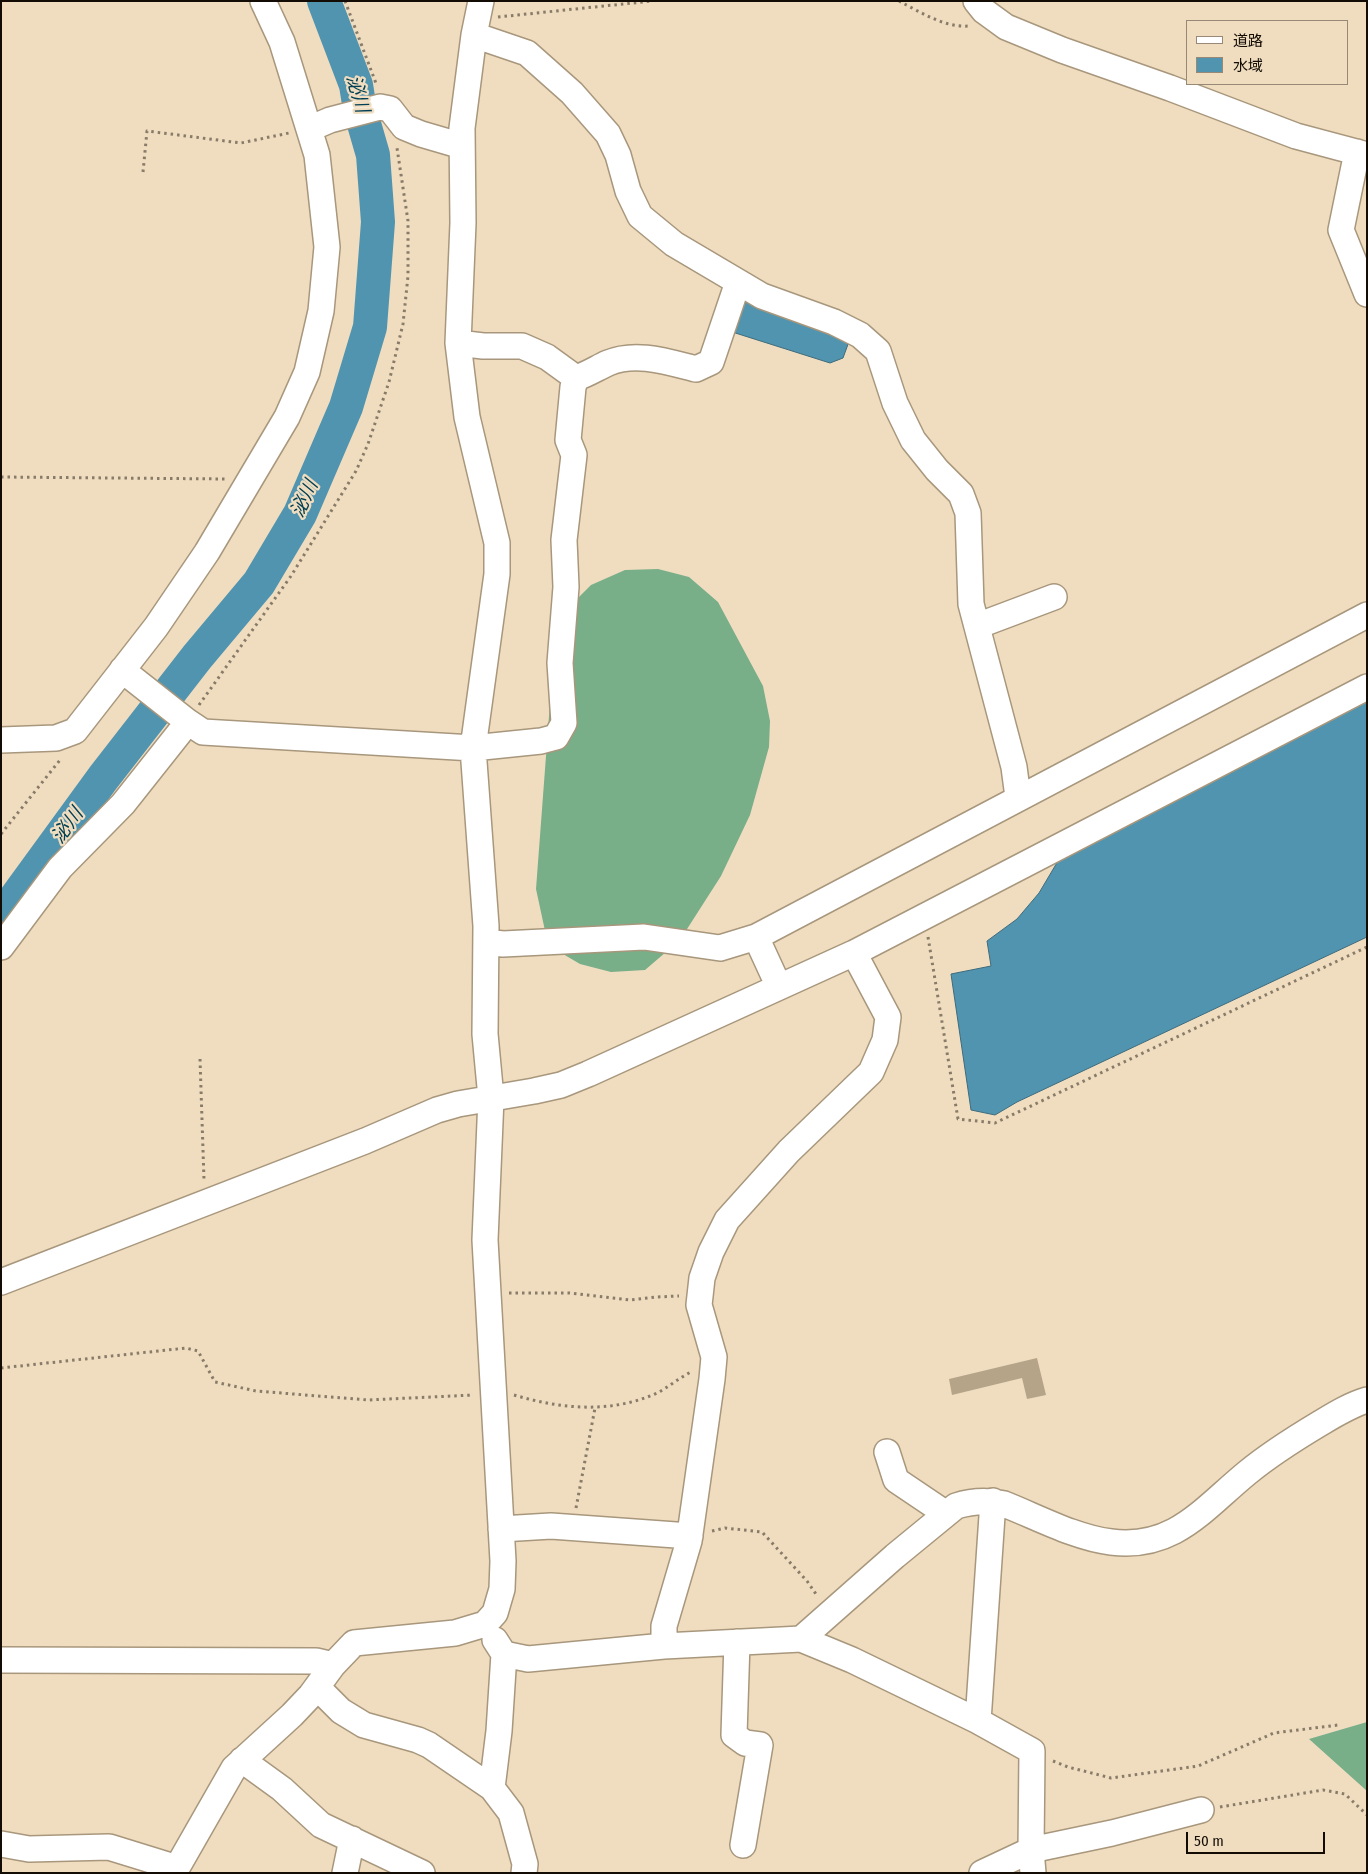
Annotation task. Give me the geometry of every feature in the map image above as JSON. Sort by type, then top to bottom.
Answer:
[{"type":"street","points":[[1,740],[66,734],[128,674],[156,627],[207,552],[251,479],[287,417],[307,372],[321,311],[327,247],[317,155],[319,124],[264,1]]},
{"type":"street","points":[[976,1],[984,11],[1006,27],[1062,50],[1170,88],[1296,136],[1362,154],[1341,230],[1367,294]]},
{"type":"street","points":[[1,1844],[29,1849],[109,1846],[176,1870],[234,1768],[292,1716],[333,1665],[354,1643],[455,1633],[485,1624],[495,1613],[502,1589],[503,1560],[485,1240],[491,1098],[485,1034],[486,942],[473,748],[497,574],[497,543],[468,417],[460,372],[458,343],[463,224],[462,128],[478,17],[527,53],[572,93],[608,134],[618,155],[628,190],[640,216],[674,244],[762,296],[834,322],[860,335],[878,351],[895,403],[913,440],[937,470],[961,494],[968,513],[971,604],[1014,768],[1018,797]]},
{"type":"street","points":[[319,124],[385,108],[404,127],[462,146]]},
{"type":"street","points":[[576,378],[609,362],[629,358],[658,359],[696,370],[711,362],[738,282]]},
{"type":"street","points":[[458,343],[483,346],[522,346],[547,357],[576,378]]},
{"type":"street","points":[[128,674],[203,732],[473,748],[541,742],[556,737],[564,723],[560,663],[566,587],[564,540],[574,455],[568,440],[573,387],[576,378]]},
{"type":"street","points":[[977,626],[1054,597]]},
{"type":"street","points":[[486,942],[503,944],[644,937],[720,948],[756,937],[1018,797],[1367,615]]},
{"type":"street","points":[[1,1282],[365,1141],[437,1110],[458,1104],[561,1085],[588,1074],[854,953],[1367,687]]},
{"type":"street","points":[[1,947],[60,868],[122,804],[183,718]]},
{"type":"street","points":[[756,937],[779,987]]},
{"type":"street","points":[[664,1646],[664,1626],[690,1536],[714,1357],[699,1304],[702,1278],[711,1252],[727,1220],[789,1151],[871,1072],[885,1040],[888,1017],[854,953]]},
{"type":"street","points":[[801,1639],[945,1513],[956,1506],[966,1503],[993,1501],[1093,1539],[1126,1543],[1157,1539],[1193,1520],[1254,1467],[1284,1444],[1344,1410],[1367,1400]]},
{"type":"street","points":[[886,1452],[896,1480],[945,1513]]},
{"type":"street","points":[[978,1720],[993,1501]]},
{"type":"street","points":[[501,1529],[551,1526],[690,1536]]},
{"type":"street","points":[[485,1624],[504,1654],[499,1731],[492,1788]]},
{"type":"street","points":[[504,1654],[528,1659],[664,1646],[801,1639],[852,1660],[978,1720],[1032,1751],[1032,1862]]},
{"type":"street","points":[[737,1642],[734,1735],[745,1743],[760,1745],[743,1845]]},
{"type":"street","points":[[1,1660],[316,1660],[333,1665]]},
{"type":"street","points":[[317,1687],[341,1711],[364,1725],[418,1740],[429,1745],[492,1788],[511,1812],[525,1864],[524,1873]]},
{"type":"street","points":[[242,1760],[282,1789],[321,1825],[422,1873]]},
{"type":"street","points":[[982,1873],[1032,1862],[1112,1833],[1201,1810]]},
{"type":"street","points":[[345,1873],[352,1839]]},
{"type":"path","points":[[345,1],[385,108]]},
{"type":"path","points":[[478,17],[652,1]]},
{"type":"path","points":[[899,1],[925,15],[958,27],[977,26],[996,19]]},
{"type":"path","points":[[143,172],[147,131],[241,143],[319,124]]},
{"type":"path","points":[[183,718],[291,576],[356,472],[368,444],[388,382],[403,324],[408,276],[408,221],[396,144]]},
{"type":"path","points":[[1,477],[251,479]]},
{"type":"path","points":[[1,834],[68,750],[66,734]]},
{"type":"path","points":[[925,916],[958,1119],[995,1123],[1367,947]]},
{"type":"path","points":[[200,1059],[205,1203]]},
{"type":"path","points":[[488,1293],[569,1293],[630,1300],[656,1296],[700,1298]]},
{"type":"path","points":[[1,1368],[186,1348],[198,1351],[215,1382],[256,1391],[368,1400],[505,1393],[524,1398],[584,1408],[595,1408],[612,1407],[632,1402],[658,1392],[714,1357]]},
{"type":"path","points":[[576,1528],[576,1501],[595,1408]]},
{"type":"path","points":[[690,1536],[725,1528],[762,1532],[807,1582],[829,1614]]},
{"type":"path","points":[[1032,1751],[1068,1768],[1111,1778],[1198,1766],[1274,1733],[1338,1725]]},
{"type":"path","points":[[1201,1810],[1323,1790],[1345,1794],[1367,1815]]},
{"type":"green space","points":[[658,569],[689,577],[718,602],[763,686],[770,721],[769,747],[750,815],[721,876],[680,940],[645,970],[611,972],[580,964],[563,954],[547,940],[536,889],[553,663],[568,608],[591,585],[625,570]]},
{"type":"green space","points":[[1367,1722],[1367,1791],[1309,1739]]},
{"type":"water","points":[[746,294],[851,336],[843,358],[830,363],[729,331]]},
{"type":"water","points":[[1367,698],[1367,937],[1017,1102],[995,1115],[971,1110],[951,974],[991,966],[987,941],[1017,919],[1039,893],[1058,861]]},
{"type":"building","points":[[1037,1358],[1046,1395],[1027,1399],[1022,1378],[952,1395],[949,1379]]},
{"type":"waterway","name":"泌川","points":[[1,918],[103,778],[197,657],[259,583],[300,514],[346,407],[370,327],[378,222],[373,155],[360,110],[356,85],[324,1]]}]
